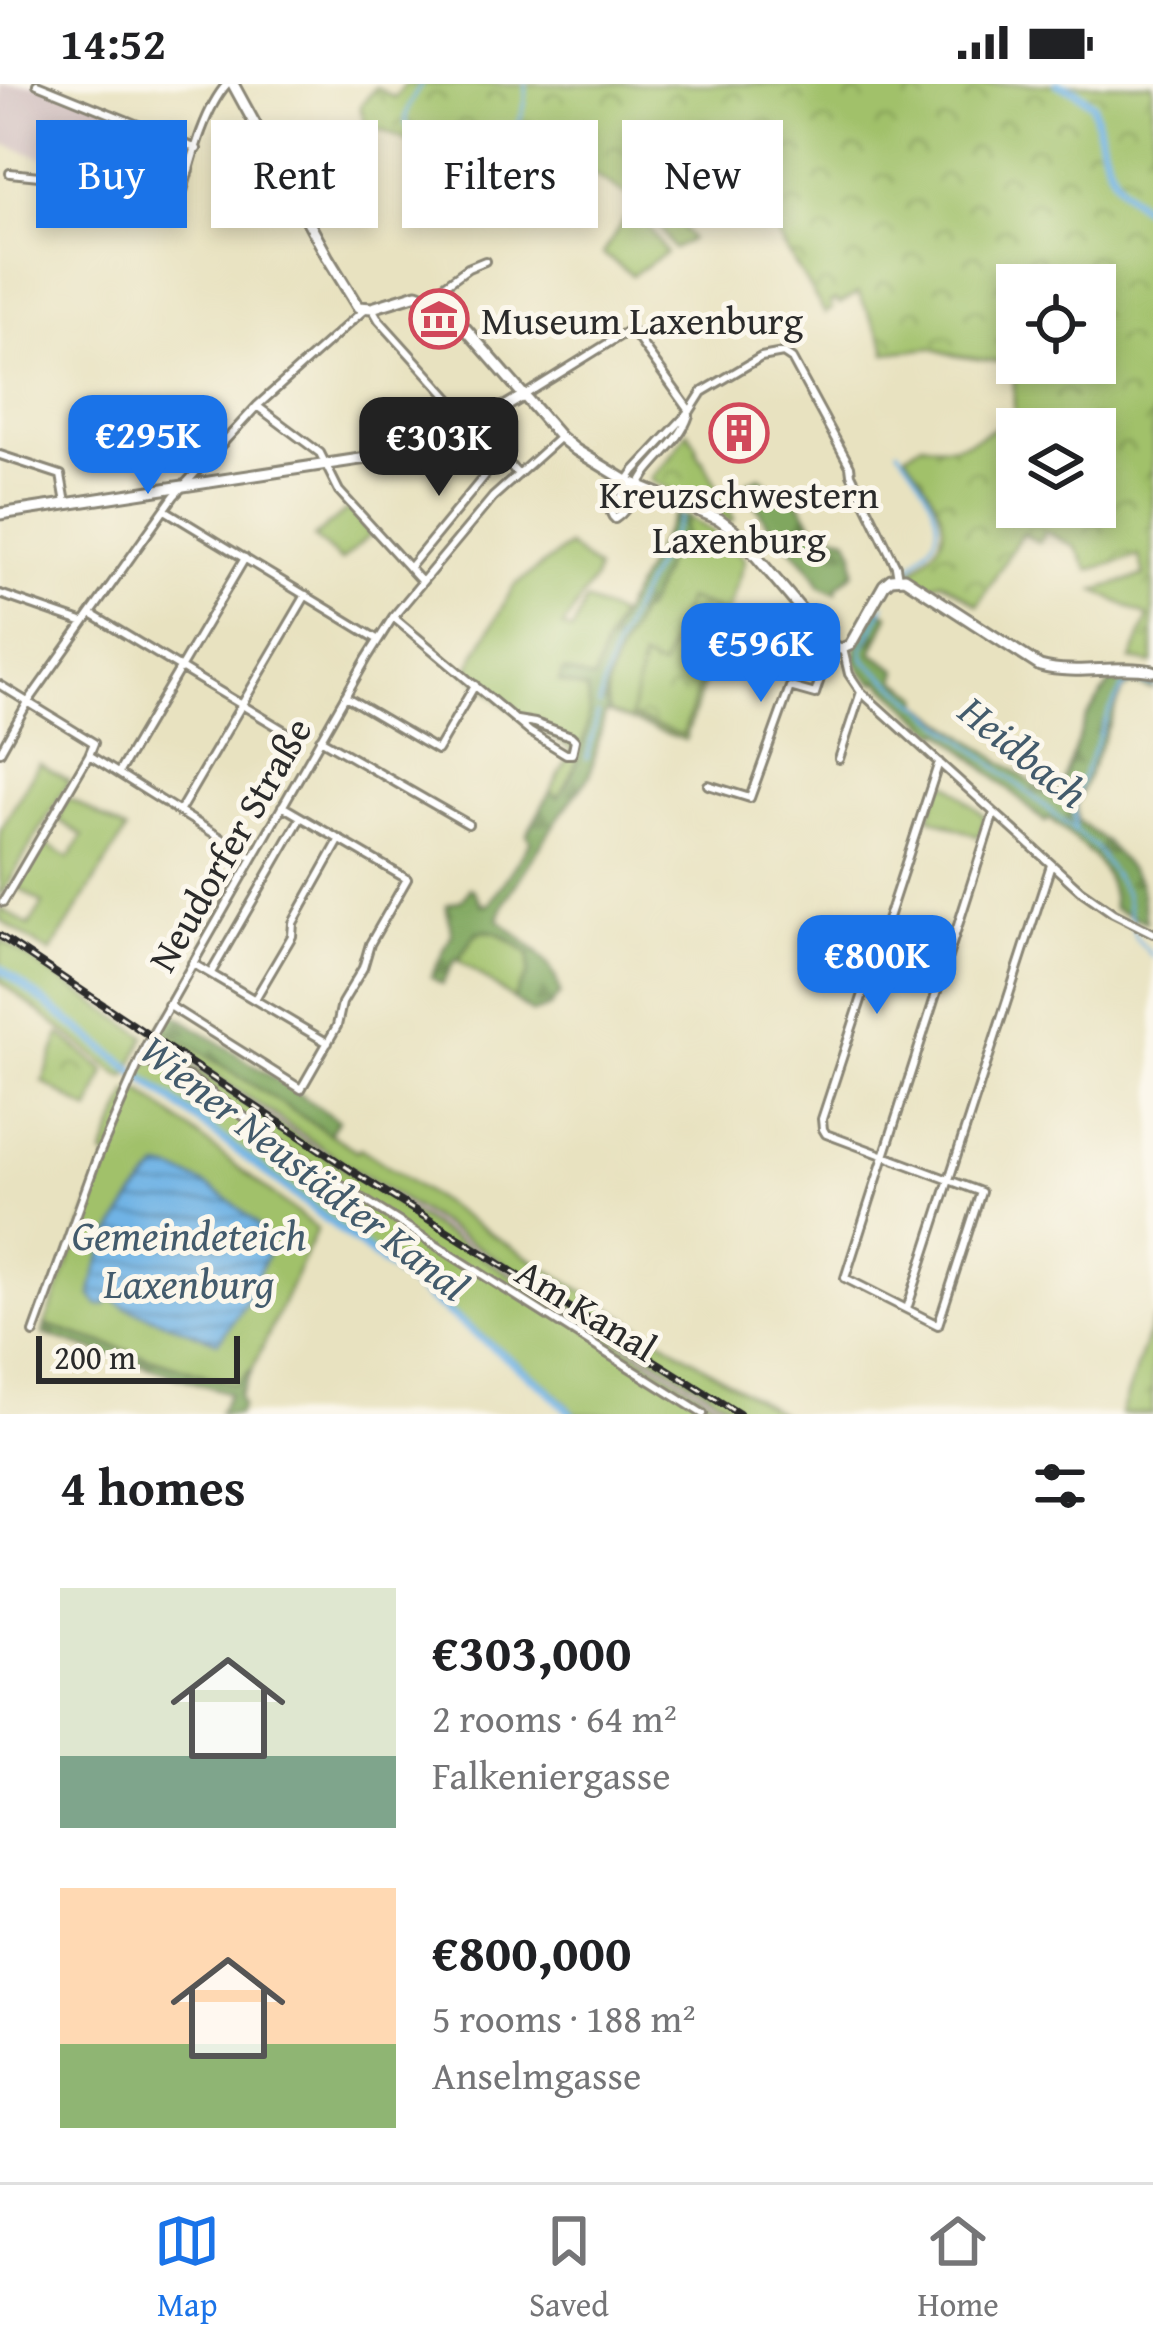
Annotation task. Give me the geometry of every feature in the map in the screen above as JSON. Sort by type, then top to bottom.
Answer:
[{"type":"main road","points":[[230,84],[358,307],[368,309],[417,294],[445,305],[560,437],[627,481],[734,530],[837,647],[853,642],[884,585],[898,578],[912,581],[1040,667],[1153,671]]},
{"type":"main road","points":[[0,514],[418,450],[524,396]]},
{"type":"street","points":[[37,84],[197,149]]},
{"type":"street","points":[[10,173],[49,177],[176,216],[208,117],[230,84]]},
{"type":"street","points":[[428,297],[485,261]]},
{"type":"street","points":[[0,752],[28,702],[182,486],[257,406],[368,309],[517,473]]},
{"type":"street","points":[[524,396],[631,329],[690,411]]},
{"type":"street","points":[[690,411],[627,481],[611,513],[613,518],[627,510],[644,475],[676,440],[702,392],[761,357],[783,353],[792,358],[850,466],[898,578]]},
{"type":"street","points":[[257,406],[320,453],[339,491],[422,582]]},
{"type":"street","name":"Neudorfer Straße","points":[[34,1334],[131,1077],[345,696],[393,617],[422,582],[493,497],[560,437]]},
{"type":"street","points":[[0,455],[61,475],[66,503]]},
{"type":"street","points":[[410,568],[501,456]]},
{"type":"street","points":[[165,510],[378,640]]},
{"type":"street","points":[[118,772],[245,558]]},
{"type":"street","points":[[0,594],[84,623]]},
{"type":"street","points":[[179,812],[306,595]]},
{"type":"street","points":[[91,614],[285,731]]},
{"type":"street","points":[[393,617],[530,732],[572,754],[571,736],[517,720]]},
{"type":"street","points":[[837,647],[861,692],[1051,866],[1084,893],[1153,933]]},
{"type":"street","points":[[708,785],[750,798],[790,687],[814,694],[837,647]]},
{"type":"street","points":[[0,685],[94,743],[3,902]]},
{"type":"street","points":[[345,696],[437,750],[475,685]]},
{"type":"street","points":[[839,759],[861,692]]},
{"type":"street","points":[[320,739],[468,824]]},
{"type":"street","points":[[89,755],[253,858]]},
{"type":"street","points":[[939,762],[823,1119],[826,1134],[883,1157],[981,1192],[938,1325],[845,1278],[883,1157],[994,813]]},
{"type":"street","points":[[168,1005],[301,1089],[328,1043],[370,944],[407,879],[282,806]]},
{"type":"street","points":[[211,973],[301,817]]},
{"type":"street","points":[[255,999],[340,839]]},
{"type":"street","points":[[908,1309],[1051,866]]},
{"type":"street","points":[[192,963],[328,1043]]},
{"type":"street","name":"Am Kanal","points":[[138,1064],[189,1077],[328,1177],[703,1414]]},
{"type":"shaded area","points":[[0,84],[52,84],[142,120],[36,120],[36,155],[0,143]]},
{"type":"shaded area","points":[[157,1036],[351,1167],[743,1414],[732,1414],[391,1200],[153,1041]]},
{"type":"green space","points":[[405,84],[1153,84],[1153,664],[1131,660],[1148,617],[1095,590],[1144,576],[1139,556],[1089,570],[1076,548],[1045,531],[1038,542],[1022,533],[978,605],[942,581],[929,587],[911,573],[937,545],[943,526],[931,493],[906,454],[922,443],[949,446],[971,441],[996,426],[996,528],[1116,528],[1116,408],[1014,408],[1014,384],[1116,384],[1116,264],[996,264],[996,362],[931,348],[886,353],[858,293],[839,304],[836,300],[830,303],[832,309],[825,313],[774,228],[783,228],[783,120],[622,120],[622,192],[598,177],[598,120],[402,120],[402,139],[378,129],[378,120],[364,120],[360,106],[376,87],[395,98]]},
{"type":"green space","points":[[622,223],[622,228],[650,228],[666,253],[632,275],[603,254]]},
{"type":"green space","points":[[661,228],[683,228],[691,239],[674,249]]},
{"type":"green space","points":[[688,431],[734,519],[730,522],[652,481]]},
{"type":"green space","points":[[760,477],[772,487],[791,489],[816,529],[847,537],[854,552],[854,572],[836,593],[820,586],[764,518],[746,483]]},
{"type":"green space","points":[[348,509],[371,534],[341,561],[314,537]]},
{"type":"green space","points":[[674,515],[688,517],[685,536],[669,550],[654,591],[615,663],[607,689],[609,713],[605,713],[590,775],[558,818],[498,919],[545,961],[560,994],[550,1007],[533,1013],[513,999],[528,974],[529,954],[489,931],[473,937],[442,984],[431,977],[452,934],[446,905],[462,900],[470,888],[482,905],[489,904],[531,841],[527,834],[550,792],[558,797],[565,787],[583,745],[589,702],[587,690],[559,682],[563,671],[594,680],[604,647]]},
{"type":"green space","points":[[688,517],[745,559],[685,740],[609,713],[607,697],[615,660]]},
{"type":"green space","points":[[568,546],[597,569],[563,627],[572,631],[586,601],[619,616],[594,681],[562,672],[587,690],[589,702],[577,761],[558,797],[550,792],[572,750],[511,705],[506,706],[466,672],[514,586]]},
{"type":"green space","points":[[687,599],[722,612],[683,735],[631,717],[642,659],[662,668]]},
{"type":"green space","points":[[876,608],[889,615],[872,653],[898,670],[896,680],[921,696],[920,704],[1056,800],[1086,718],[1117,673],[1153,677],[1153,689],[1134,684],[1123,690],[1076,805],[1077,820],[1107,843],[1140,881],[1146,922],[1113,908],[1101,867],[1073,838],[1050,818],[1045,822],[942,731],[939,734],[878,680],[875,683],[864,674],[856,648]]},
{"type":"green space","points":[[39,763],[69,781],[0,897],[0,831]]},
{"type":"green space","points":[[948,783],[985,817],[979,837],[929,817],[939,788]]},
{"type":"green space","points":[[68,798],[126,831],[50,953],[0,920],[0,908],[29,926],[43,904],[17,887],[43,843],[69,858],[83,836],[57,819]]},
{"type":"green space","points":[[497,933],[529,954],[528,974],[513,999],[458,960],[476,934]]},
{"type":"green space","points":[[0,939],[145,1036],[127,1076],[122,1077],[0,981]]},
{"type":"green space","points":[[170,1011],[338,1120],[330,1134],[163,1028]]},
{"type":"green space","points":[[163,1028],[781,1414],[743,1414],[351,1167],[157,1036]]},
{"type":"green space","points":[[60,1034],[105,1071],[90,1111],[43,1082]]},
{"type":"green space","points":[[153,1041],[391,1200],[732,1414],[577,1414],[547,1385],[140,1073],[151,1062],[147,1057]]},
{"type":"green space","points":[[129,1092],[142,1092],[317,1229],[253,1368],[235,1385],[45,1325]]},
{"type":"green space","points":[[1153,1318],[1153,1414],[1121,1414]]},
{"type":"green space","points":[[45,1325],[234,1385],[253,1368],[239,1396],[242,1406],[238,1414],[219,1414],[229,1393],[43,1334]]},
{"type":"water","name":"Gemeindeteich Laxenburg","points":[[161,1168],[224,1196],[271,1245],[245,1304],[218,1342],[109,1297],[106,1305],[98,1305],[91,1295],[116,1226]]},
{"type":"waterway","points":[[422,84],[406,116],[412,135],[436,146],[466,150],[493,147],[508,138],[521,116],[526,84]]},
{"type":"waterway","points":[[1058,84],[1093,104],[1117,180],[1153,214]]},
{"type":"waterway","name":"Heidbach","points":[[898,449],[926,490],[938,524],[930,544],[906,572]]},
{"type":"waterway","points":[[599,706],[622,632],[681,517]]},
{"type":"waterway","name":"Heidbach","points":[[885,604],[862,650],[865,661],[1095,847],[1125,892],[1135,937],[1153,957]]},
{"type":"waterway","points":[[1075,829],[1077,791],[1108,714],[1123,687],[1133,681],[1153,685]]},
{"type":"waterway","points":[[587,758],[598,713]]},
{"type":"waterway","name":"Wiener Neustädter Kanal","points":[[0,968],[546,1388],[572,1414]]},
{"type":"railway","points":[[0,936],[355,1173],[739,1414]]},
{"type":"place","name":"Museum Laxenburg","points":[[439,319]]},
{"type":"place","name":"Kreuzschwestern Laxenburg","points":[[739,433]]}]
